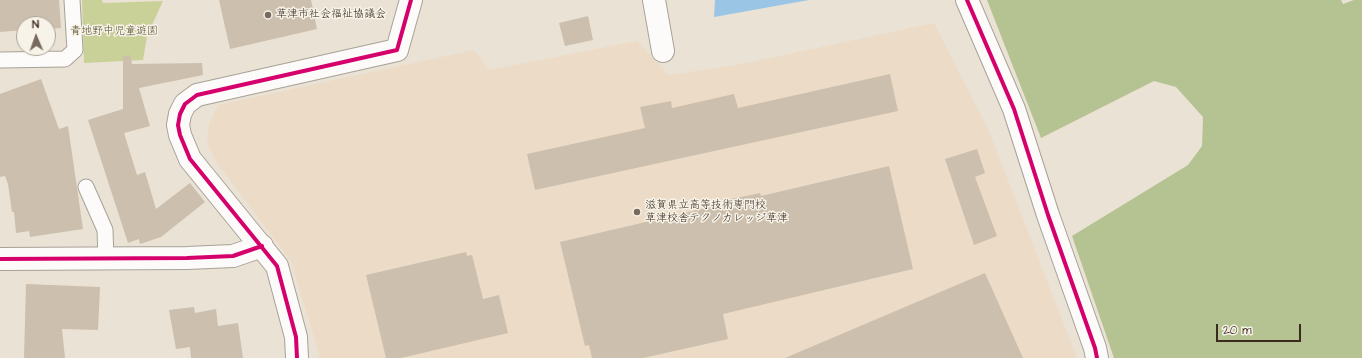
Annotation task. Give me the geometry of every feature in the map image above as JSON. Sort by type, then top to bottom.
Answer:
[{"type":"street","points":[[297,358],[296,337],[277,266],[190,159],[184,146],[178,125],[180,114],[185,104],[197,95],[397,50],[411,0]]},
{"type":"street","points":[[654,0],[663,51]]},
{"type":"street","points":[[967,0],[983,33],[1014,109],[1048,215],[1095,348],[1097,358]]},
{"type":"street","points":[[0,259],[106,259],[233,256],[262,246]]},
{"type":"lane","points":[[0,60],[65,59],[75,50],[72,0]]},
{"type":"lane","points":[[86,187],[105,230],[106,259]]},
{"type":"shaded area","name":"滋賀県立高等技術専門校 草津校舎テクノカレッジ草津","points":[[934,23],[989,131],[1077,358],[318,358],[319,354],[291,261],[217,163],[207,144],[209,124],[218,105],[474,50],[489,70],[637,41],[669,75],[737,65]]},
{"type":"green space","name":"青地野中児童遊園","points":[[82,0],[102,0],[103,3],[163,1],[147,36],[143,60],[84,63]]},
{"type":"green space","points":[[987,0],[1341,0],[1343,4],[1354,0],[1362,0],[1362,358],[1114,358],[1072,236],[1188,165],[1202,146],[1203,117],[1176,87],[1154,81],[1041,138]]},
{"type":"water","points":[[715,0],[809,0],[714,17]]},
{"type":"building","points":[[0,0],[59,0],[61,28],[56,28],[56,16],[16,16],[16,31],[0,32]]},
{"type":"building","name":"草津市社会福祉協議会","points":[[219,0],[311,0],[317,29],[230,49]]},
{"type":"building","points":[[588,16],[593,40],[565,46],[559,23]]},
{"type":"building","points":[[130,55],[132,64],[202,63],[203,75],[139,88],[150,126],[124,133],[137,175],[145,172],[156,209],[190,183],[205,202],[161,237],[140,244],[139,239],[128,243],[88,120],[123,109],[123,56]]},
{"type":"building","points":[[890,74],[898,111],[535,190],[527,154],[645,128],[640,107],[671,101],[672,108],[734,94],[738,108]]},
{"type":"building","points":[[41,79],[59,129],[68,126],[83,229],[30,237],[29,231],[16,233],[14,212],[12,212],[8,184],[5,176],[0,177],[0,94]]},
{"type":"building","points":[[977,149],[985,173],[975,177],[997,236],[974,245],[945,159]]},
{"type":"building","points":[[889,166],[913,269],[723,314],[728,339],[643,358],[592,358],[589,345],[585,346],[560,242],[723,204],[722,201],[760,193],[761,196]]},
{"type":"building","points":[[466,252],[467,256],[472,255],[483,299],[499,295],[508,333],[401,358],[386,358],[366,275]]},
{"type":"building","points":[[985,273],[1023,358],[785,358]]},
{"type":"building","points":[[26,284],[100,287],[98,330],[62,329],[65,358],[24,358]]},
{"type":"building","points":[[194,307],[195,313],[216,309],[218,326],[238,323],[243,358],[191,358],[190,347],[176,349],[169,310]]},
{"type":"cycle path","points":[[297,358],[296,337],[277,266],[190,159],[180,135],[178,125],[180,114],[185,104],[197,95],[397,50],[411,0]]},
{"type":"cycle path","points":[[967,0],[1014,109],[1048,215],[1095,348],[1097,358]]},
{"type":"cycle path","points":[[0,259],[187,258],[233,256],[262,246]]},
{"type":"place","name":"草津市社会福祉協議会","points":[[268,15]]},
{"type":"place","name":"滋賀県立高等技術専門校 草津校舎テクノカレッジ草津","points":[[637,212]]}]
